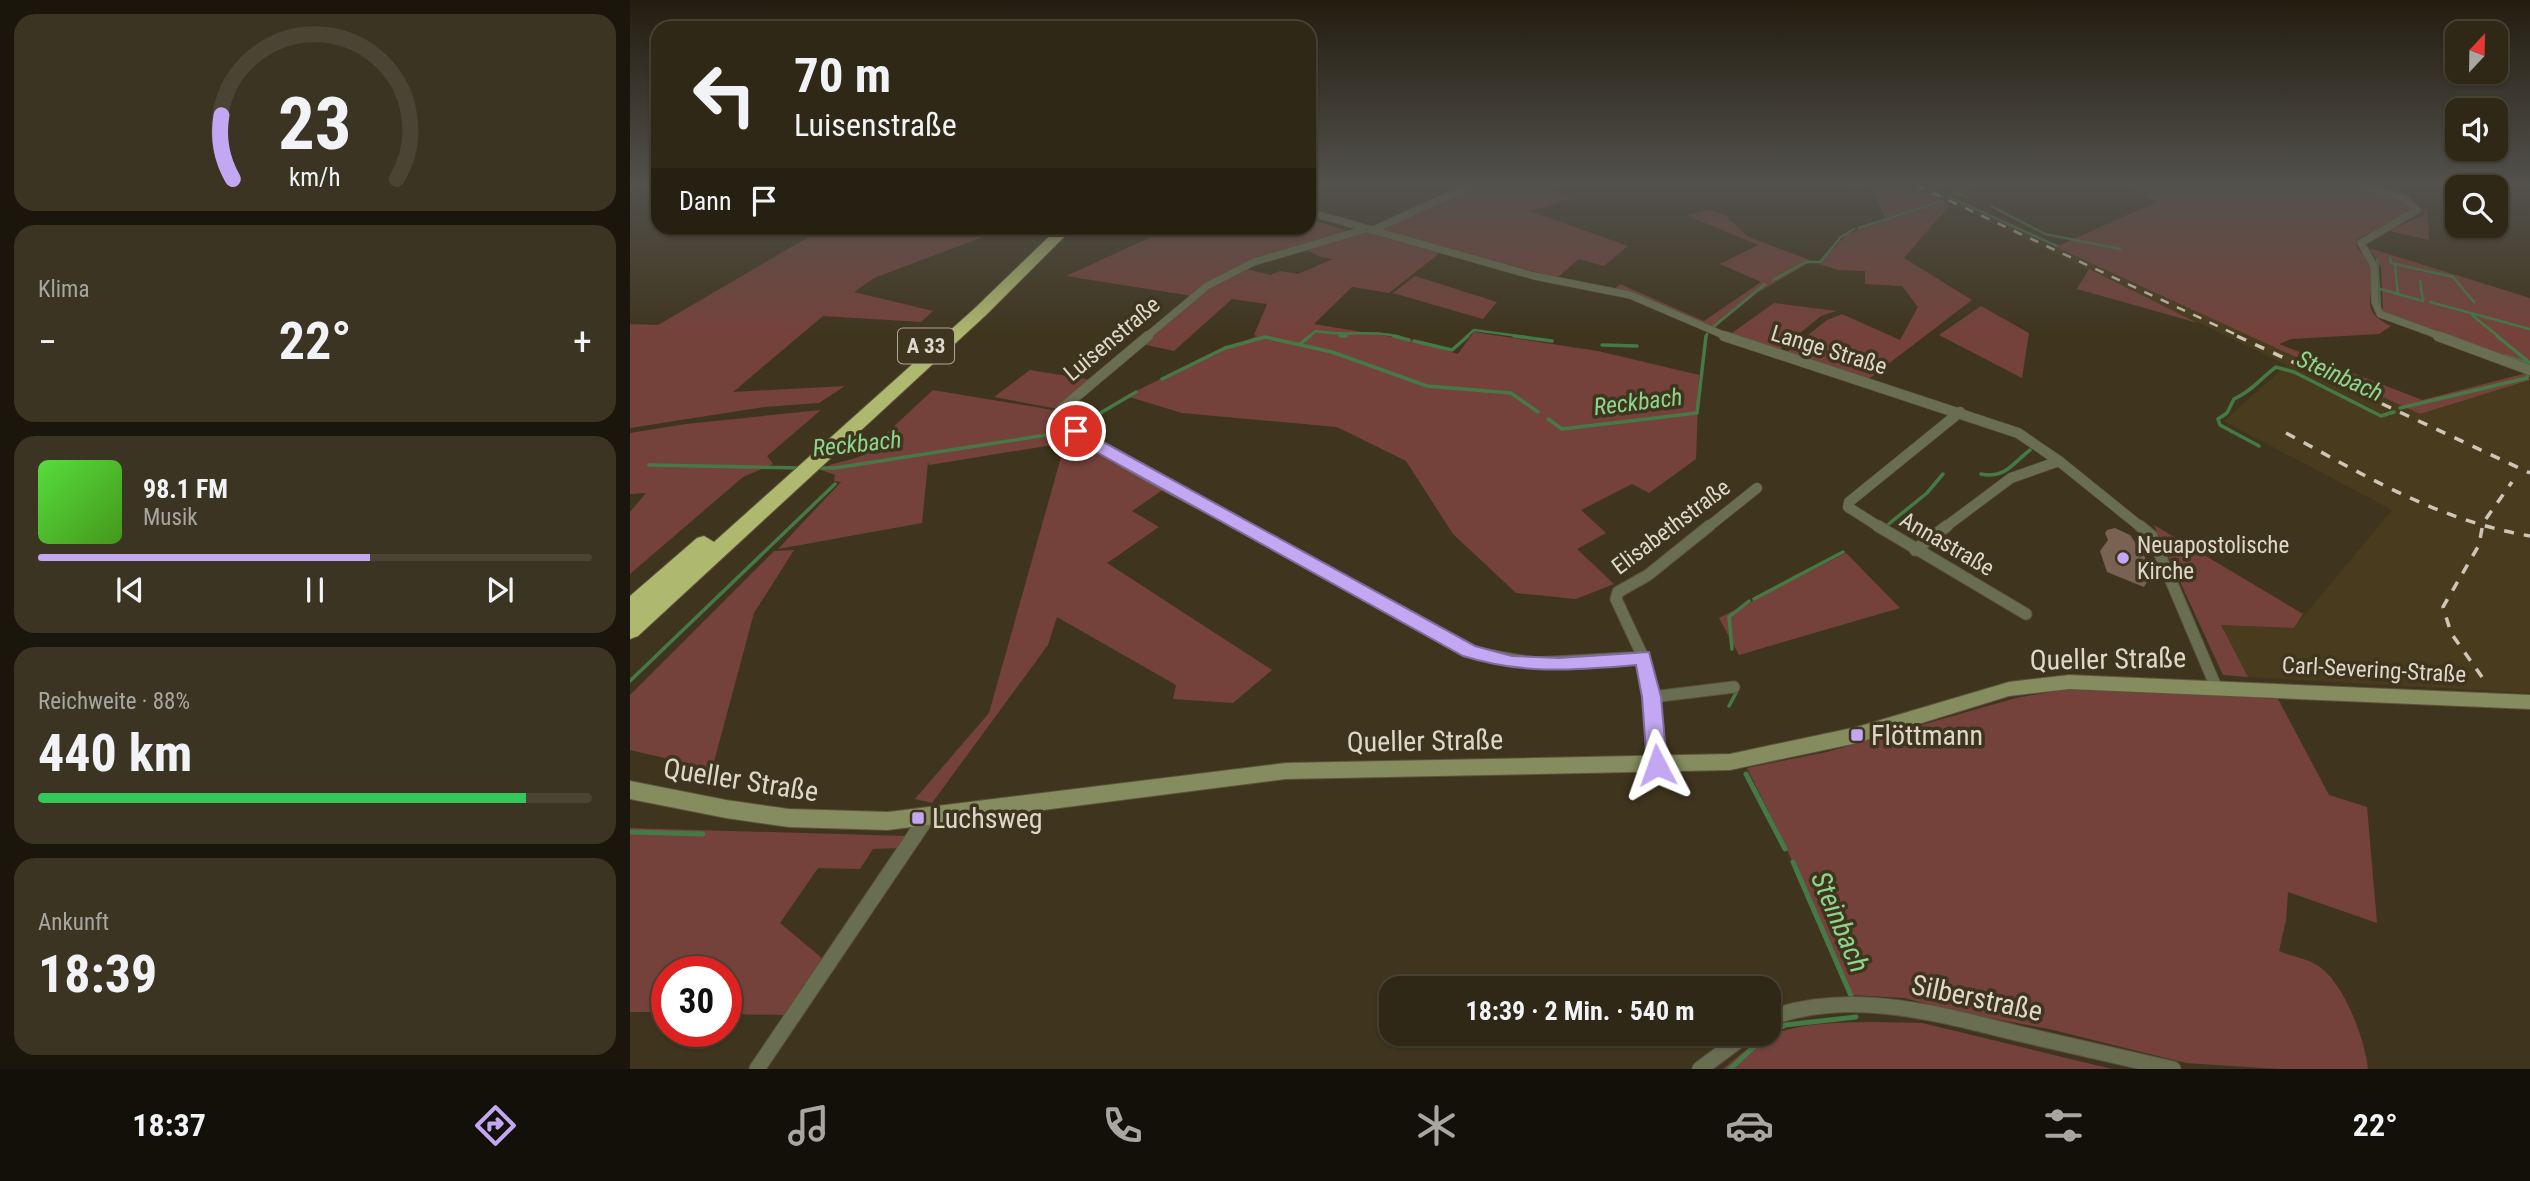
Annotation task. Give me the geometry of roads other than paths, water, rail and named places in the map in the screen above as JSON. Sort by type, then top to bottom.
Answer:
[{"type":"highway","name":"A 33","points":[[630,631],[1045,235]]},
{"type":"highway","name":"A 33","points":[[630,609],[980,312],[1059,235]]},
{"type":"street","name":"Luisenstraße","points":[[1349,235],[1254,262],[1207,286],[1060,410],[1062,418],[1087,441],[1470,652],[1512,663],[1559,665],[1643,657]]},
{"type":"street","name":"Lange Straße","points":[[1391,235],[1534,276],[1630,295],[1743,344],[1960,412],[2018,433],[2059,461],[2152,536],[2216,687]]},
{"type":"street","points":[[2375,235],[2361,243],[2374,266],[2375,302],[2380,314],[2530,370]]},
{"type":"street","name":"Annastraße","points":[[1960,412],[1849,502],[1848,507],[1915,551],[2026,614]]},
{"type":"street","points":[[1915,551],[2011,478],[2059,461]]},
{"type":"street","name":"Elisabethstraße","points":[[1657,765],[1652,697],[1643,657],[1616,599],[1618,592],[1648,575],[1757,488]]},
{"type":"street","name":"Queller Straße","points":[[630,790],[779,819],[866,822],[1286,771],[1730,762],[1775,755],[1887,726],[1983,696],[2038,684],[2091,682],[2216,687]]},
{"type":"street","points":[[1652,697],[1734,687]]},
{"type":"street","name":"Carl-Severing-Straße","points":[[2216,687],[2530,702]]},
{"type":"street","points":[[757,1069],[928,816]]},
{"type":"street","name":"Silberstraße","points":[[1781,1013],[1824,1007],[1896,1007],[2173,1069]]},
{"type":"street","points":[[1700,1069],[1731,1046]]},
{"type":"waterway","name":"Reckbach","points":[[1773,280],[1806,262],[1820,262],[1844,235]]},
{"type":"waterway","points":[[2033,235],[2057,246]]},
{"type":"waterway","points":[[2049,235],[2120,249]]},
{"type":"waterway","name":"Steinbach","points":[[2390,258],[2391,263],[2453,277],[2474,302]]},
{"type":"waterway","name":"Steinbach","points":[[2377,260],[2380,306]]},
{"type":"waterway","name":"Steinbach","points":[[2395,266],[2398,294]]},
{"type":"waterway","name":"Steinbach","points":[[2380,289],[2423,301],[2420,281]]},
{"type":"waterway","name":"Reckbach","points":[[1713,327],[1765,284]]},
{"type":"waterway","name":"Steinbach","points":[[2430,302],[2530,329]]},
{"type":"waterway","name":"Steinbach","points":[[2472,315],[2499,337]]},
{"type":"waterway","points":[[1466,337],[1474,330],[1526,337]]},
{"type":"waterway","points":[[1308,337],[1316,331],[1400,337]]},
{"type":"waterway","points":[[1299,345],[1310,336]]},
{"type":"waterway","points":[[1340,336],[1346,336]]},
{"type":"waterway","points":[[1394,336],[1409,340]]},
{"type":"waterway","points":[[1414,341],[1452,350],[1468,336]]},
{"type":"waterway","points":[[1514,336],[1552,341]]},
{"type":"waterway","name":"Reckbach","points":[[1548,419],[1562,429],[1697,413],[1706,336]]},
{"type":"waterway","name":"Steinbach","points":[[2497,336],[2530,363]]},
{"type":"waterway","name":"Reckbach","points":[[1162,379],[1225,348],[1265,337]]},
{"type":"waterway","name":"Reckbach","points":[[1265,337],[1299,345]]},
{"type":"waterway","name":"Reckbach","points":[[1299,345],[1332,352],[1427,386],[1511,393],[1538,412]]},
{"type":"waterway","points":[[1602,345],[1637,346]]},
{"type":"waterway","name":"Steinbach","points":[[2505,356],[2530,364]]},
{"type":"waterway","name":"Steinbach","points":[[2259,446],[2220,425],[2218,419],[2227,413],[2234,399],[2251,389],[2276,367],[2294,372],[2381,416],[2394,412]]},
{"type":"waterway","name":"Steinbach","points":[[2400,408],[2527,378],[2529,372]]},
{"type":"waterway","name":"Reckbach","points":[[1080,425],[1136,392]]},
{"type":"waterway","name":"Reckbach","points":[[815,468],[835,468],[1066,432]]},
{"type":"waterway","name":"Steinbach","points":[[1981,474],[2002,472],[2030,450]]},
{"type":"waterway","name":"Reckbach","points":[[649,465],[801,468]]},
{"type":"waterway","name":"Steinbach","points":[[1885,527],[1927,493],[1943,474]]},
{"type":"waterway","points":[[630,681],[835,484]]},
{"type":"waterway","name":"Steinbach","points":[[1754,599],[1843,552]]},
{"type":"waterway","name":"Steinbach","points":[[1732,649],[1729,617],[1749,601]]},
{"type":"waterway","name":"Steinbach","points":[[1729,706],[1737,691]]},
{"type":"waterway","name":"Steinbach","points":[[1746,774],[1785,849]]},
{"type":"waterway","points":[[630,832],[703,834]]},
{"type":"waterway","name":"Steinbach","points":[[1793,862],[1852,998]]},
{"type":"waterway","name":"Steinbach","points":[[1781,1027],[1856,1017]]},
{"type":"waterway","name":"Steinbach","points":[[1730,1069],[1755,1046]]},
{"type":"railway","points":[[2023,235],[2241,337]]},
{"type":"railway","points":[[2237,336],[2530,473]]},
{"type":"railway","points":[[2286,433],[2404,495],[2483,525]]},
{"type":"railway","points":[[2483,525],[2512,482]]},
{"type":"railway","points":[[2482,677],[2451,633],[2443,607],[2479,545],[2483,525]]},
{"type":"railway","points":[[2483,525],[2530,536]]},
{"type":"place","name":"Neuapostolische Kirche","points":[[2123,558]]},
{"type":"place","name":"Flöttmann","points":[[1857,735]]},
{"type":"place","name":"Luchsweg","points":[[918,818]]}]
